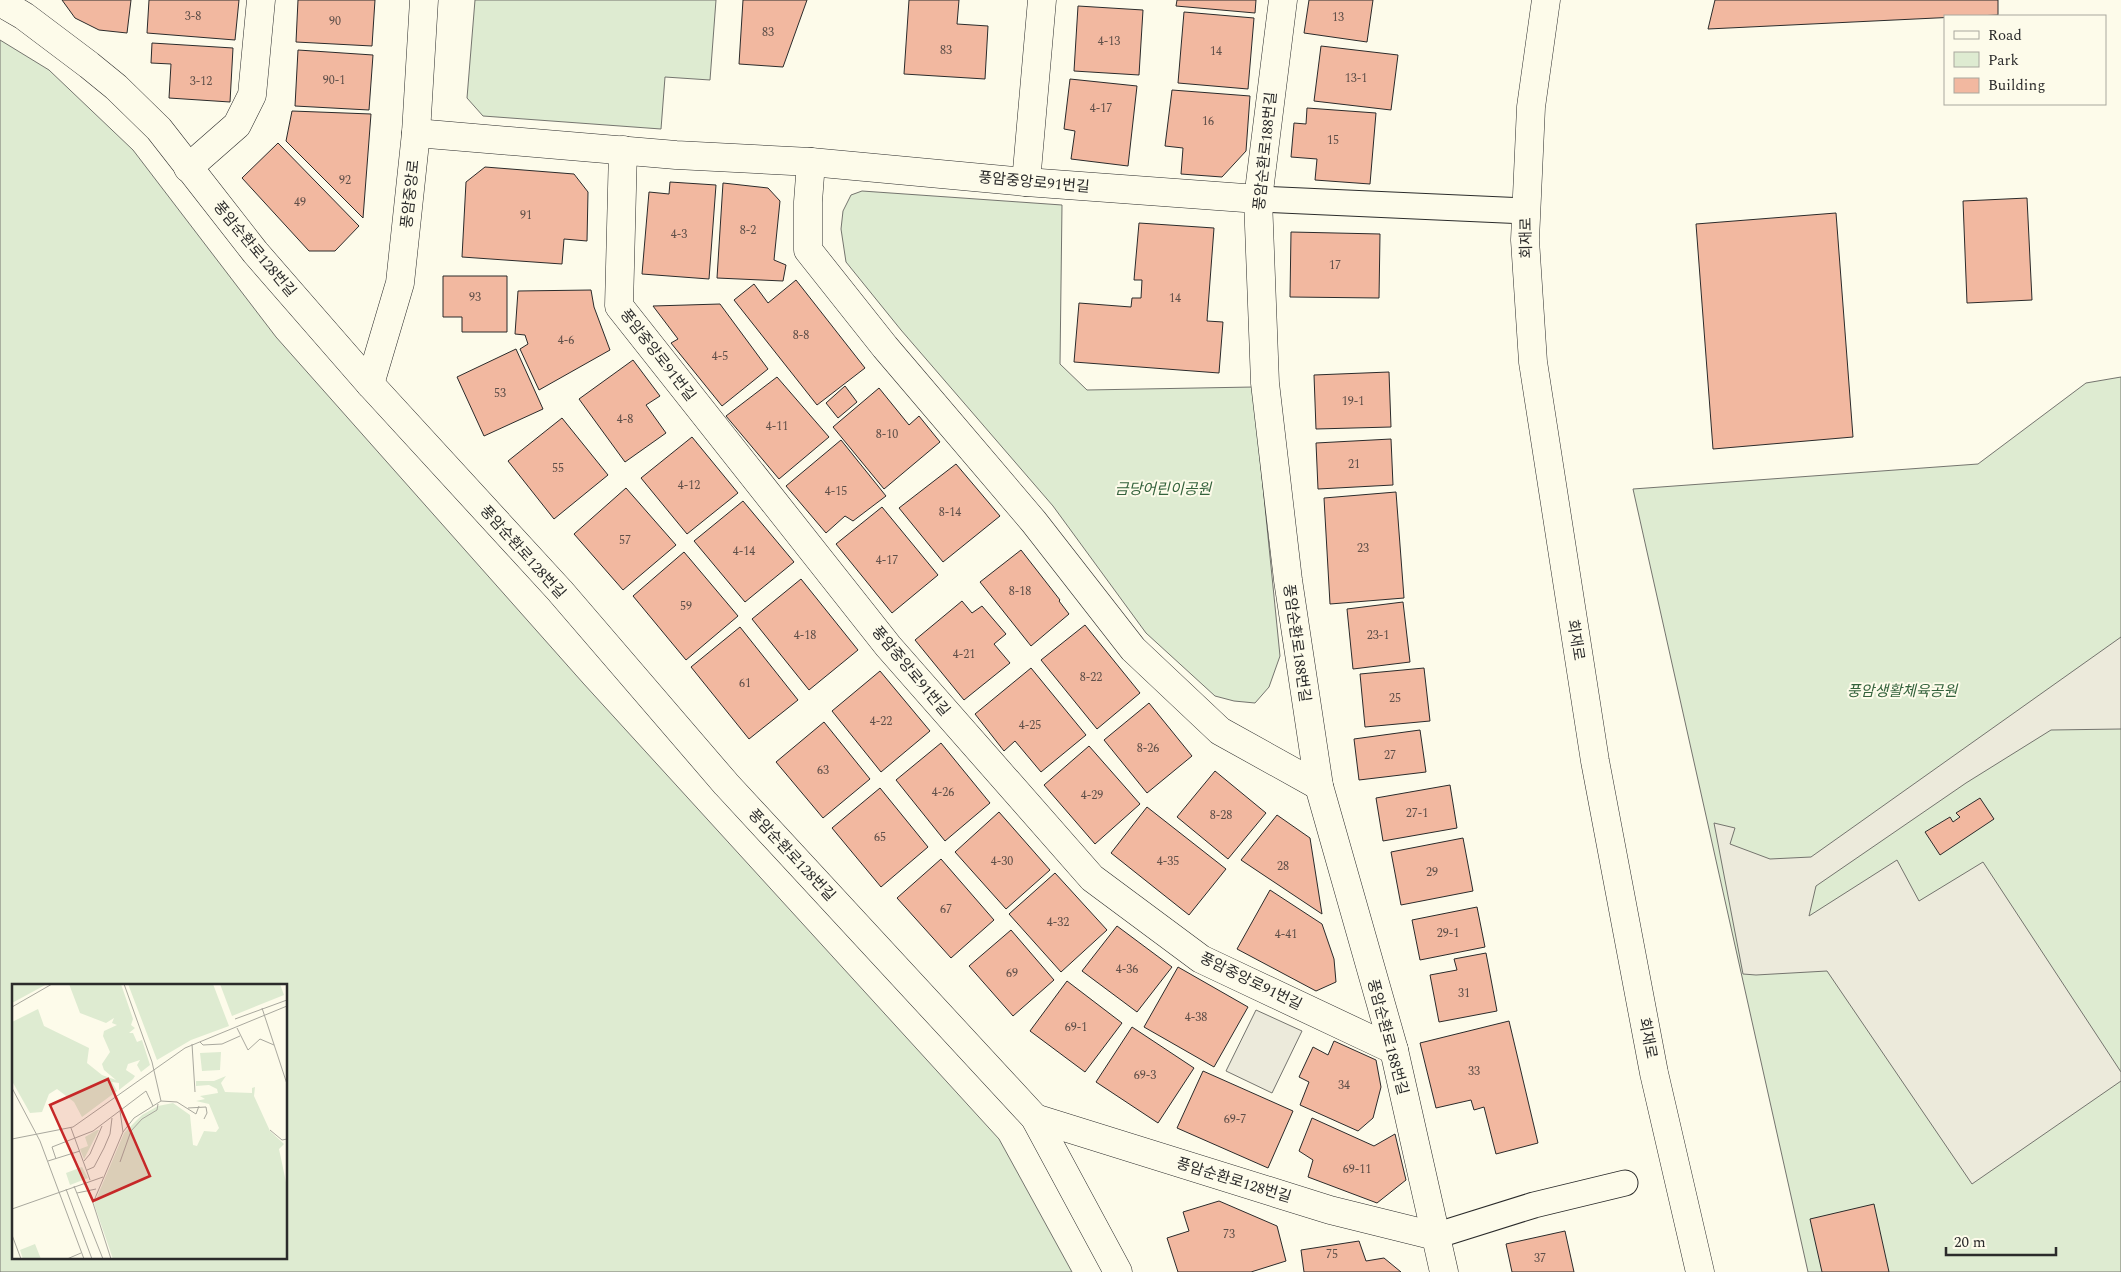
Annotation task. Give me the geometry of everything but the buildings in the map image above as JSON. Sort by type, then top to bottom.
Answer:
[{"type":"street","points":[[188,168],[237,125],[252,95],[261,0]]},
{"type":"street","name":"풍암중앙로","points":[[370,384],[400,283],[416,133],[424,0]]},
{"type":"street","points":[[1026,182],[1042,0]]},
{"type":"street","name":"풍암순환로188번길","points":[[1283,0],[1258,199],[1265,383],[1288,580],[1319,786],[1394,1050],[1444,1272]]},
{"type":"street","name":"회재로","points":[[1546,0],[1531,107],[1526,210],[1525,240],[1533,362],[1594,752],[1654,1073],[1700,1272]]},
{"type":"street","name":"풍암순환로128번길","points":[[0,2],[25,8],[116,87],[159,130],[255,252],[370,384],[560,592],[726,784],[1035,1118],[1118,1272]]},
{"type":"street","name":"풍암중앙로91번길","points":[[416,133],[676,155],[811,162],[1026,182],[1258,199]]},
{"type":"street","name":"풍암중앙로91번길","points":[[624,150],[619,306],[888,646],[1092,878],[1201,959],[1394,1050]]},
{"type":"street","points":[[811,162],[808,202],[808,250],[885,347],[1034,522],[1133,649],[1220,731],[1319,786]]},
{"type":"street","points":[[1258,199],[1526,210]]},
{"type":"street","name":"풍암순환로128번길","points":[[1035,1118],[1330,1210],[1435,1236]]},
{"type":"street","points":[[1435,1236],[1534,1205],[1625,1182]]},
{"type":"green space","points":[[475,0],[716,0],[710,80],[665,77],[661,129],[483,116],[467,98]]},
{"type":"green space","points":[[0,40],[49,70],[133,150],[276,337],[583,683],[999,1139],[1072,1272],[0,1272]]},
{"type":"green space","name":"금당어린이공원","points":[[862,191],[1062,205],[1060,364],[1087,390],[1253,387],[1280,656],[1269,687],[1255,703],[1234,701],[1215,696],[1146,633],[1053,506],[901,330],[846,262],[841,229],[843,211],[851,195]]},
{"type":"green space","name":"풍암생활체육공원","points":[[2121,377],[2121,1272],[1808,1272],[1633,489],[1978,464],[2086,383]]},
{"type":"shaded area","points":[[2121,637],[2121,729],[2051,730],[1966,783],[1816,886],[1809,916],[1897,860],[1919,901],[1983,862],[2121,1072],[2121,1081],[1972,1184],[1827,971],[1743,974],[1714,823],[1735,828],[1730,844],[1770,859],[1811,857]]},
{"type":"shaded area","points":[[1256,1010],[1302,1031],[1272,1093],[1226,1071]]}]
